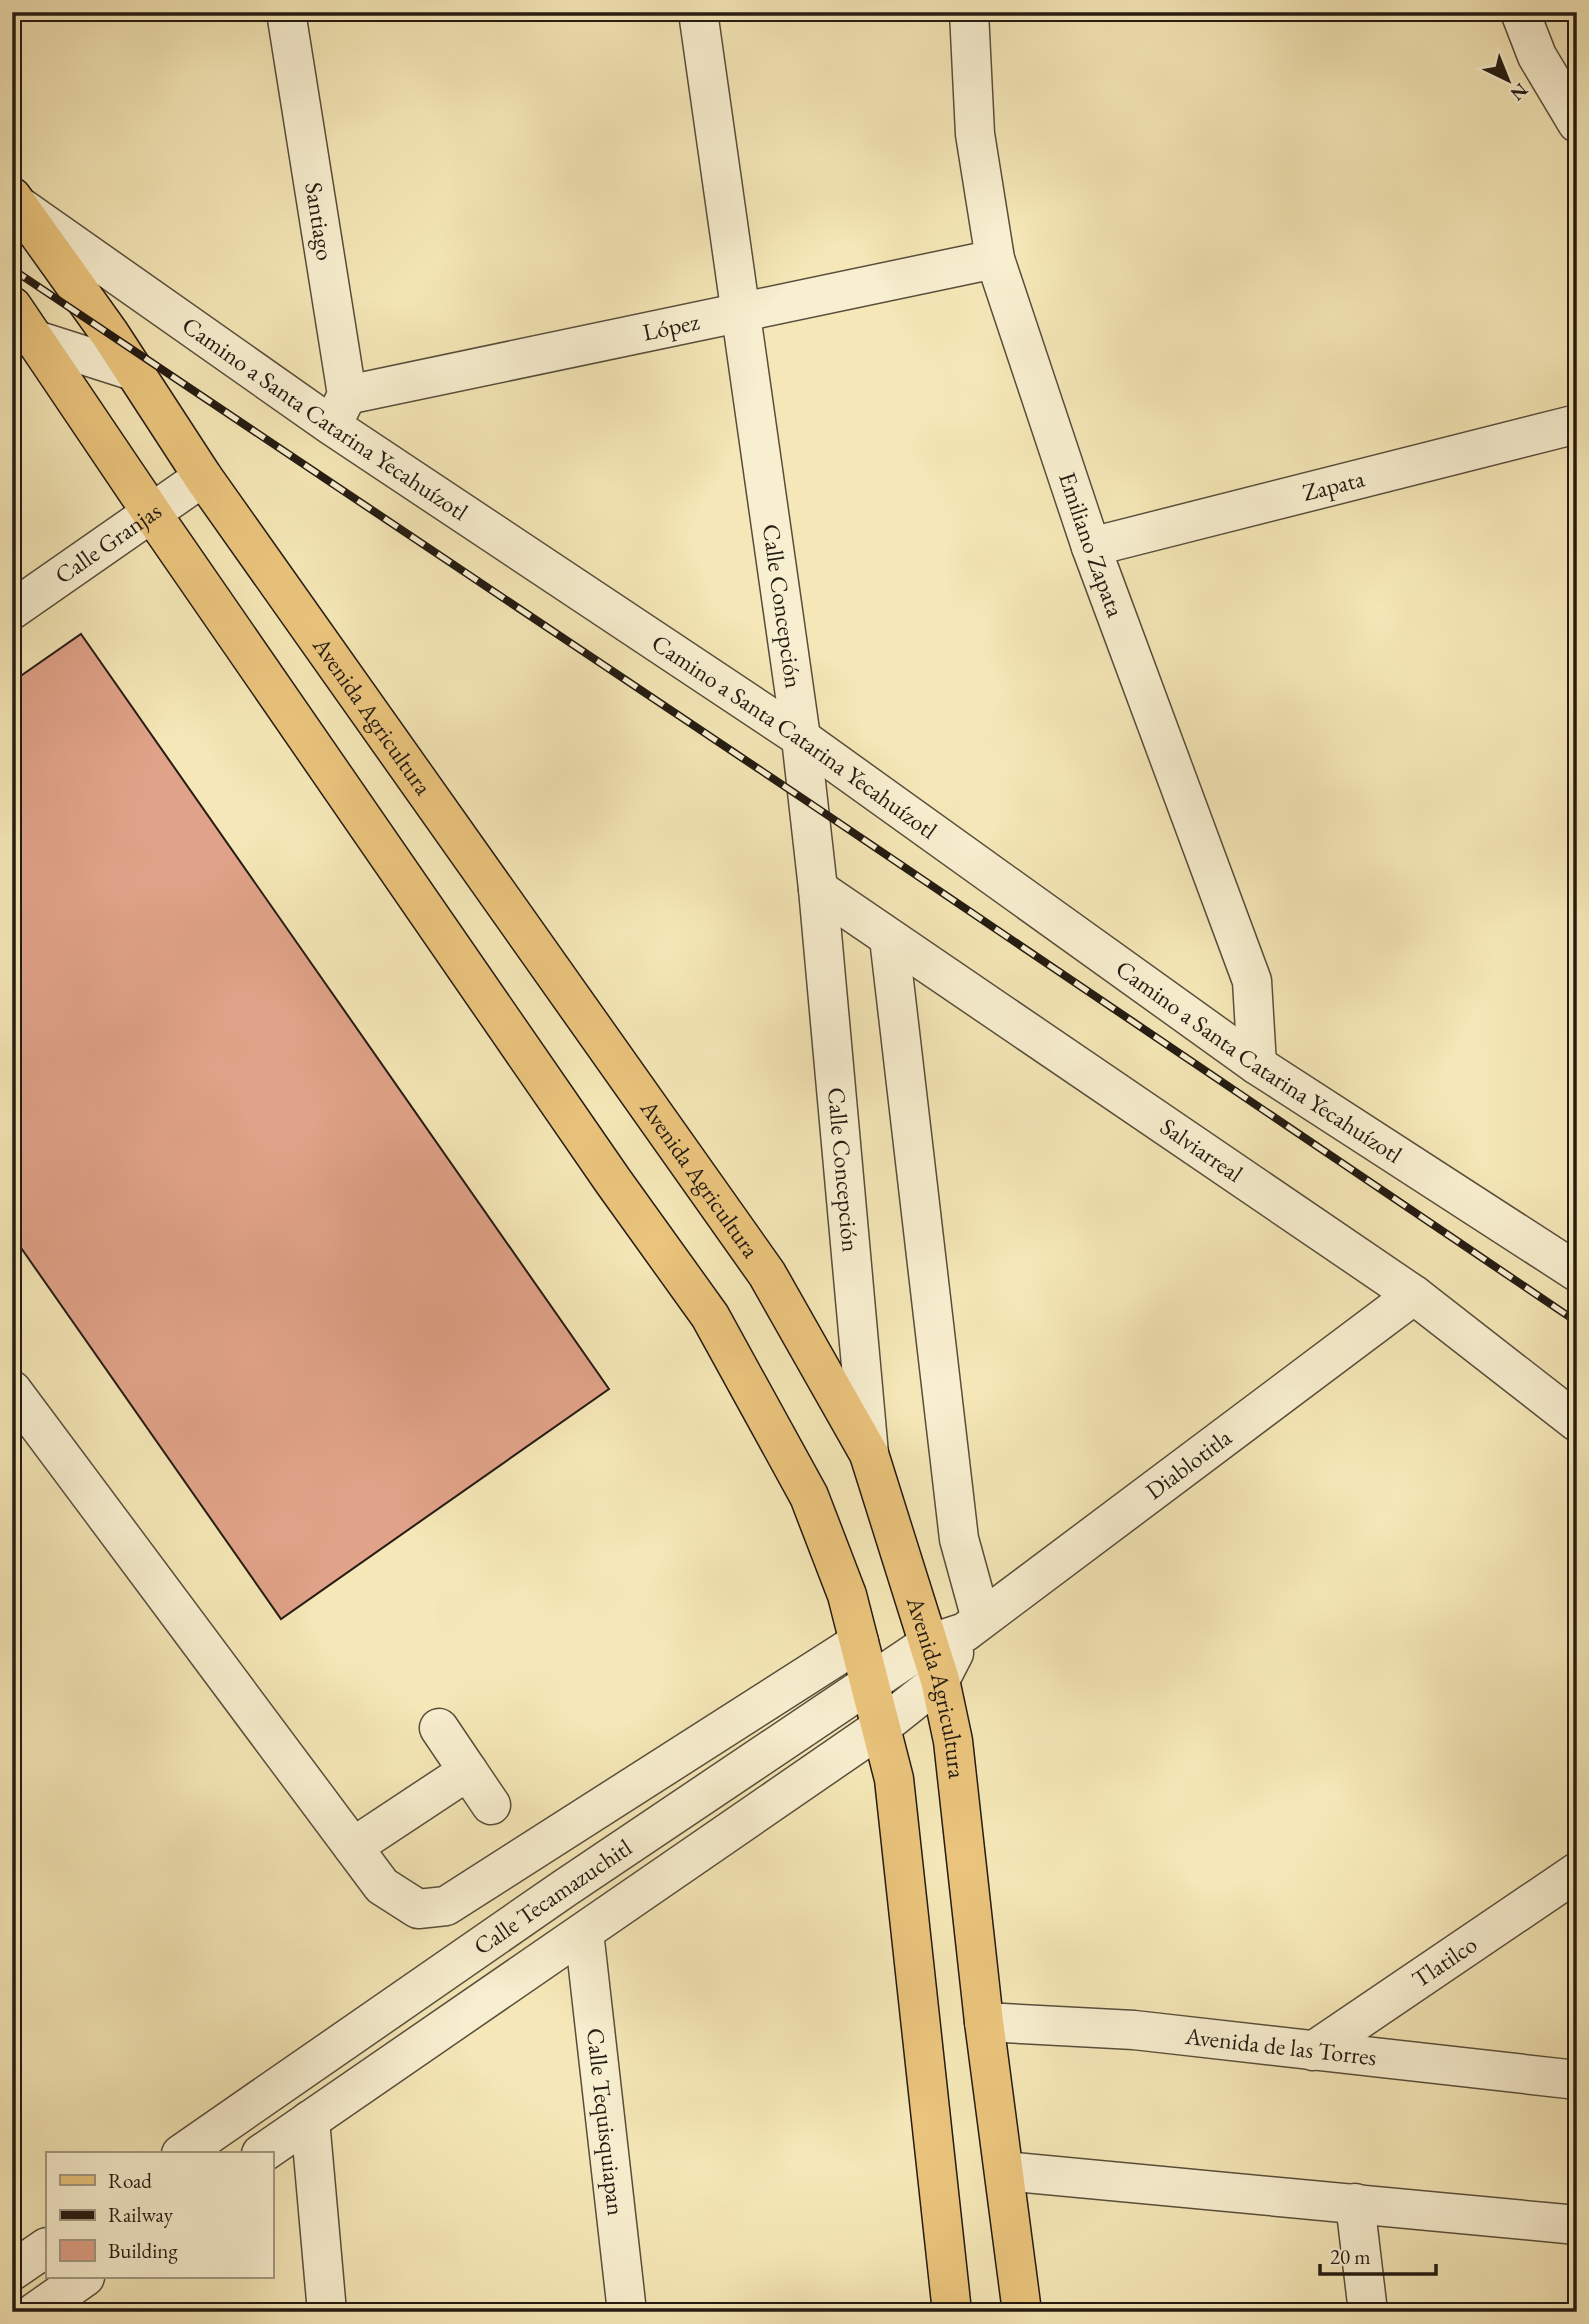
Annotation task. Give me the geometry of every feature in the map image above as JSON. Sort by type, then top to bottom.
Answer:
[{"type":"main road","name":"Avenida Agricultura","points":[[14,202],[110,334],[203,477],[767,1274],[869,1454],[934,1662],[953,1741],[984,2021],[1022,2312]]},
{"type":"main road","points":[[12,306],[24,332],[597,1158],[710,1316],[809,1496],[847,1595],[894,1779],[952,2312]]},
{"type":"street","name":"Santiago","points":[[286,12],[340,411]]},
{"type":"street","name":"Calle Concepción","points":[[698,12],[801,738],[818,889],[869,1454]]},
{"type":"street","name":"Emiliano Zapata","points":[[969,12],[975,134],[995,259],[1091,547],[1252,981],[1257,1065]]},
{"type":"street","points":[[1520,12],[1537,56],[1577,123]]},
{"type":"street","name":"Camino a Santa Catarina Yecahuízotl","points":[[14,202],[340,411],[1257,1065],[1577,1272]]},
{"type":"street","name":"López","points":[[340,411],[741,311],[995,259]]},
{"type":"street","points":[[24,332],[133,370]]},
{"type":"street","name":"Zapata","points":[[1091,547],[1577,424]]},
{"type":"street","name":"Calle Granjas","points":[[12,610],[203,477]]},
{"type":"street","name":"Salviarreal","points":[[818,889],[1414,1295],[1577,1422]]},
{"type":"street","points":[[889,938],[959,1539],[973,1626]]},
{"type":"street","name":"Diablotitla","points":[[934,1662],[973,1626],[1414,1295]]},
{"type":"street","points":[[12,1390],[382,1886],[418,1909],[446,1906],[859,1642]]},
{"type":"street","name":"Calle Tecamazuchitl","points":[[184,2152],[565,1888],[870,1685],[934,1662]]},
{"type":"street","name":"Calle Tecamazuchitl","points":[[264,2152],[881,1727],[934,1662]]},
{"type":"street","points":[[439,1728],[491,1805]]},
{"type":"street","points":[[353,1847],[468,1771]]},
{"type":"street","name":"Tlatilco","points":[[1312,2051],[1577,1872]]},
{"type":"street","name":"Calle Tequisquiapan","points":[[584,1932],[626,2312]]},
{"type":"street","name":"Avenida de las Torres","points":[[984,2021],[1135,2030],[1577,2080]]},
{"type":"street","points":[[310,2120],[327,2312]]},
{"type":"street","points":[[1004,2171],[1577,2225]]},
{"type":"street","points":[[1355,2203],[1368,2312]]},
{"type":"street","points":[[12,2271],[46,2248]]},
{"type":"street","points":[[35,2312],[84,2278]]},
{"type":"building","points":[[81,634],[609,1389],[281,1619],[12,1235],[12,682]]},
{"type":"railway","points":[[12,269],[808,802],[1577,1322]]}]
